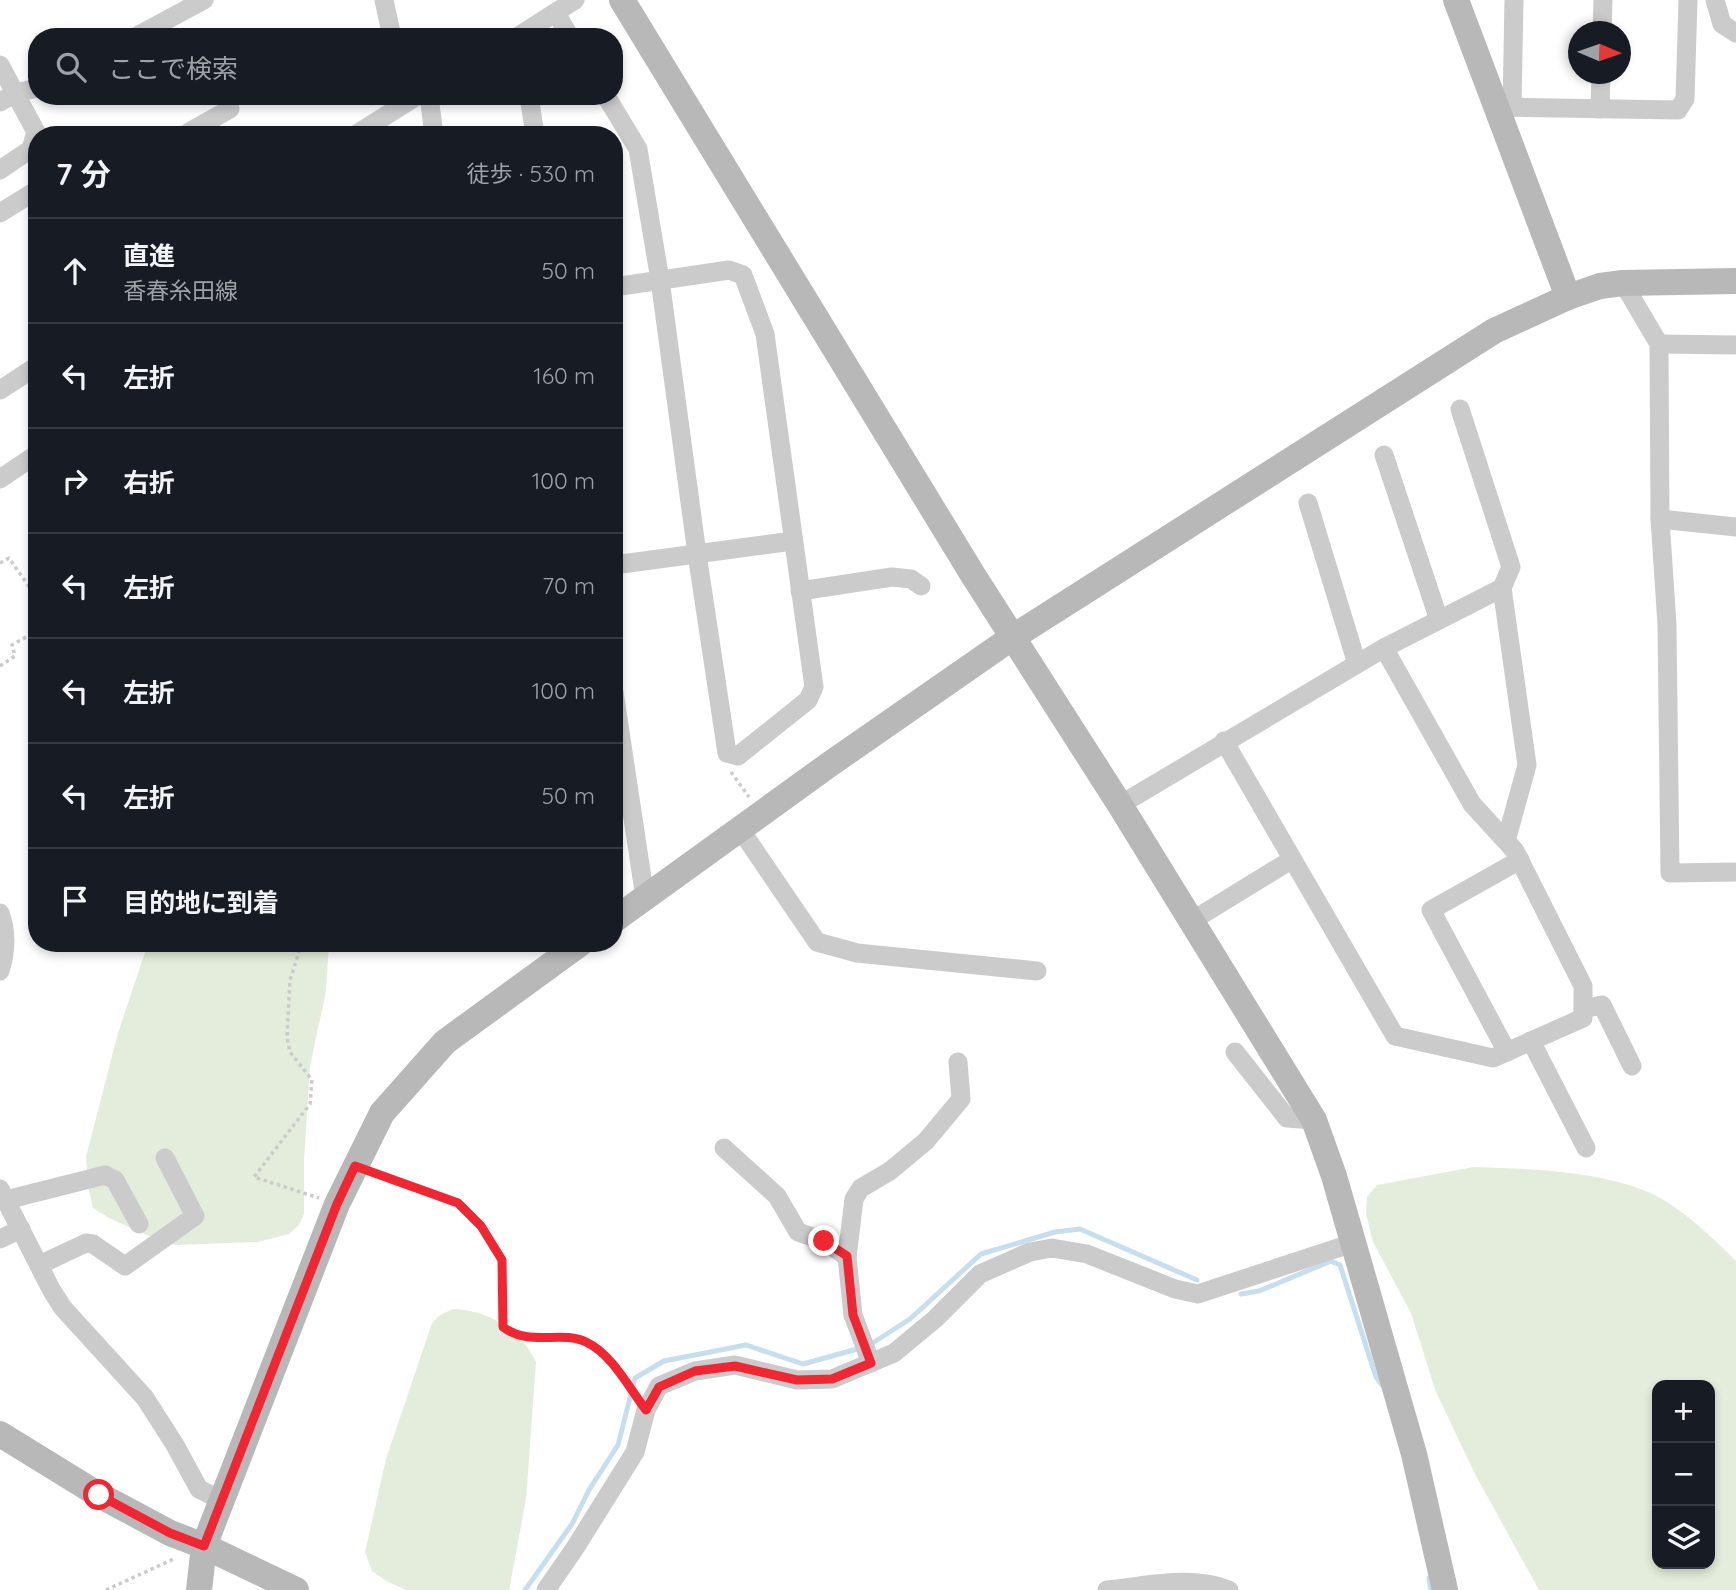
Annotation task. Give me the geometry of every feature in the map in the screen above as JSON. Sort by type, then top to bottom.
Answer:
[{"type":"street","points":[[152,28],[204,0]]},
{"type":"street","points":[[384,0],[390,28]]},
{"type":"street","points":[[532,28],[575,0]]},
{"type":"street","points":[[622,0],[846,369],[1120,804],[1314,1120],[1334,1176],[1414,1454],[1445,1590]]},
{"type":"street","points":[[1456,0],[1504,107],[1568,297]]},
{"type":"street","points":[[1504,107],[1514,0]]},
{"type":"street","points":[[1602,21],[1603,0]]},
{"type":"street","points":[[1504,107],[1678,110],[1685,99],[1688,0]]},
{"type":"street","points":[[1714,0],[1722,24],[1736,33]]},
{"type":"street","points":[[556,13],[565,28]]},
{"type":"street","points":[[0,65],[8,97],[31,126]]},
{"type":"street","points":[[1600,108],[1601,84]]},
{"type":"street","points":[[8,97],[28,91]]},
{"type":"street","points":[[368,126],[400,105]]},
{"type":"street","points":[[430,105],[433,126]]},
{"type":"street","points":[[530,105],[534,126]]},
{"type":"street","points":[[611,105],[638,149],[660,281],[727,753],[738,756],[808,700],[814,687],[765,334],[743,275],[729,270],[660,281],[623,285]]},
{"type":"street","points":[[201,126],[230,109]]},
{"type":"street","points":[[0,170],[28,151]]},
{"type":"street","points":[[0,213],[28,196]]},
{"type":"street","points":[[623,914],[761,813],[1013,637],[1494,331],[1568,297],[1600,286],[1623,283],[1736,281]]},
{"type":"street","points":[[1623,283],[1659,344],[1660,519],[1667,625],[1670,873],[1736,872]]},
{"type":"street","points":[[1659,344],[1736,345]]},
{"type":"street","points":[[0,390],[28,372]]},
{"type":"street","points":[[1460,409],[1511,568],[1502,588],[1527,765],[1506,841]]},
{"type":"street","points":[[1384,454],[1439,620]]},
{"type":"street","points":[[0,479],[28,460]]},
{"type":"street","points":[[1308,503],[1357,664]]},
{"type":"street","points":[[1660,519],[1736,527]]},
{"type":"street","points":[[1711,525],[1736,519]]},
{"type":"street","points":[[623,564],[793,541]]},
{"type":"street","points":[[800,591],[892,577],[911,579],[921,586]]},
{"type":"street","points":[[1120,804],[1384,648],[1502,588]]},
{"type":"street","points":[[1224,741],[1395,1036],[1493,1058],[1583,1018],[1583,986],[1515,850],[1472,804],[1384,648]]},
{"type":"street","points":[[623,805],[645,898]]},
{"type":"street","points":[[740,829],[817,942],[857,953],[1037,971]]},
{"type":"street","points":[[1190,922],[1291,860]]},
{"type":"street","points":[[1507,1052],[1431,910],[1520,860]]},
{"type":"street","points":[[0,913],[6,954],[0,971]]},
{"type":"street","points":[[199,1590],[204,1546],[221,1500],[337,1204],[382,1113],[444,1042],[569,952]]},
{"type":"street","points":[[1583,1009],[1602,1006],[1632,1066]]},
{"type":"street","points":[[1531,1041],[1586,1148]]},
{"type":"street","points":[[1235,1052],[1287,1118],[1314,1120]]},
{"type":"street","points":[[871,1363],[853,1315],[847,1256],[854,1199],[861,1188],[890,1171],[926,1141],[961,1099],[958,1062]]},
{"type":"street","points":[[724,1149],[777,1196],[798,1232],[824,1241],[847,1256]]},
{"type":"street","points":[[39,1265],[86,1244],[93,1244],[125,1266],[195,1216],[165,1158]]},
{"type":"street","points":[[139,1224],[115,1180],[105,1175],[3,1194],[63,1308],[145,1398],[176,1445],[199,1489],[221,1500]]},
{"type":"street","points":[[0,1239],[21,1229]]},
{"type":"street","points":[[546,1590],[635,1451],[646,1410],[659,1387],[695,1371],[735,1366],[797,1380],[832,1379],[894,1353],[935,1319],[980,1275],[1030,1252],[1052,1248],[1087,1254],[1175,1289],[1198,1294],[1353,1243]]},
{"type":"street","points":[[0,1434],[99,1495],[170,1533],[204,1546],[296,1590]]},
{"type":"street","points":[[1107,1590],[1190,1581],[1228,1590]]},
{"type":"path","points":[[0,563],[9,558],[28,585]]},
{"type":"path","points":[[0,666],[15,656],[12,645],[28,636]]},
{"type":"path","points":[[727,753],[731,771],[761,813]]},
{"type":"path","points":[[299,952],[290,980],[287,1037],[290,1052],[312,1080],[310,1104],[254,1177],[337,1204]]},
{"type":"path","points":[[355,1166],[458,1203],[481,1226],[502,1260],[503,1327],[514,1336],[583,1340],[602,1352],[646,1410]]},
{"type":"path","points":[[106,1590],[204,1546]]},
{"type":"green space","points":[[145,952],[328,952],[326,991],[310,1066],[304,1160],[304,1214],[299,1225],[289,1234],[258,1242],[176,1245],[149,1236],[93,1208],[86,1157],[118,1033]]},
{"type":"green space","points":[[1474,1167],[1581,1174],[1623,1183],[1668,1203],[1705,1231],[1736,1261],[1736,1590],[1539,1590],[1475,1474],[1436,1392],[1411,1313],[1373,1242],[1366,1214],[1367,1197],[1377,1185]]},
{"type":"green space","points":[[453,1309],[479,1313],[502,1324],[522,1340],[536,1362],[526,1499],[509,1590],[406,1590],[372,1571],[365,1552],[386,1459],[432,1323],[440,1315]]},
{"type":"waterway","points":[[525,1590],[572,1524],[589,1490],[618,1445],[635,1378],[664,1361],[746,1345],[803,1364],[868,1346],[910,1319],[981,1254],[1055,1232],[1080,1229],[1197,1280]]},
{"type":"waterway","points":[[1241,1294],[1259,1291],[1331,1261],[1340,1265],[1376,1377],[1382,1385]]},
{"type":"waterway","points":[[1429,1578],[1431,1590]]},
{"type":"route","points":[[99,1495],[170,1533],[204,1546],[337,1204],[355,1166],[458,1203],[481,1226],[502,1260],[503,1327],[514,1336],[583,1340],[602,1352],[646,1410],[659,1387],[695,1371],[735,1366],[797,1380],[832,1379],[871,1363],[853,1315],[847,1256],[824,1241]]}]
